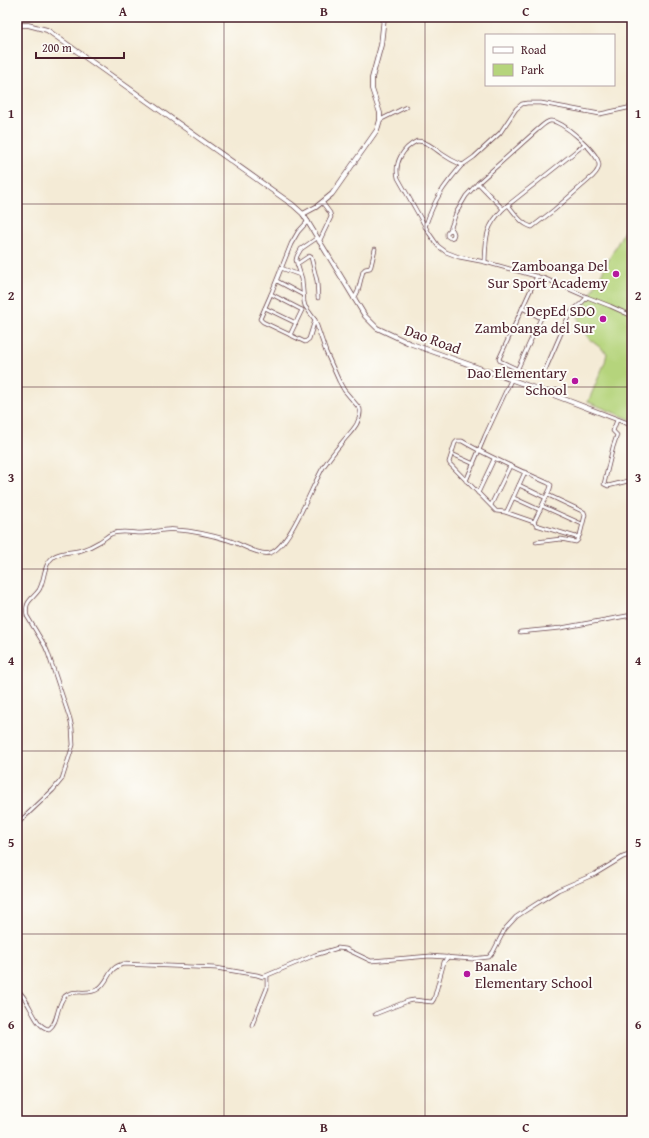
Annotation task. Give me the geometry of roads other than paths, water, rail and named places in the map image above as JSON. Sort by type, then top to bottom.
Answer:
[{"type":"street","points":[[303,214],[322,202],[334,191],[375,133],[380,120],[378,106],[372,89],[372,78],[381,45],[384,17]]},
{"type":"street","name":"Dao Road","points":[[17,24],[47,30],[271,189],[303,214],[354,299],[371,324],[386,333],[409,343],[632,425]]},
{"type":"street","points":[[425,227],[438,194],[462,164],[474,157],[500,133],[516,109],[522,104],[541,103],[600,114],[632,107]]},
{"type":"street","points":[[380,120],[406,107]]},
{"type":"street","points":[[450,230],[459,206],[466,196],[478,183],[537,130],[549,122],[553,121],[559,123],[585,144],[598,162],[598,168],[594,176],[532,227],[521,220],[508,205]]},
{"type":"street","points":[[462,164],[451,160],[432,146],[420,141],[410,146],[401,156],[397,168],[398,178],[425,227],[435,242],[446,252],[459,257],[485,262],[537,276],[632,316]]},
{"type":"street","points":[[485,262],[489,227],[494,218],[503,209],[585,144]]},
{"type":"street","points":[[478,183],[503,209]]},
{"type":"street","points":[[290,335],[304,304],[300,275],[296,260],[298,253],[318,240],[331,217],[330,213],[322,202]]},
{"type":"street","points":[[308,221],[294,237],[277,281],[260,317],[261,321],[307,342],[316,320]]},
{"type":"street","points":[[354,299],[358,291],[363,271],[371,266],[375,249]]},
{"type":"street","points":[[297,264],[309,256],[311,257],[318,298]]},
{"type":"street","points":[[281,268],[300,275]]},
{"type":"street","points":[[537,276],[499,359],[500,361],[536,377],[543,375],[572,310],[581,306],[587,298]]},
{"type":"street","points":[[277,281],[303,295]]},
{"type":"street","points":[[271,294],[302,310]]},
{"type":"street","points":[[17,824],[58,785],[65,771],[73,745],[70,719],[48,653],[27,616],[26,610],[28,602],[39,590],[49,561],[61,554],[74,552],[93,545],[111,534],[125,531],[141,533],[167,529],[188,531],[218,537],[265,553],[275,550],[289,534],[320,472],[355,426],[360,413],[358,406],[346,393],[339,381],[326,352],[316,320],[304,304]]},
{"type":"street","points":[[265,308],[296,323]]},
{"type":"street","points":[[518,368],[541,318],[522,308]]},
{"type":"street","points":[[466,481],[484,436],[511,380]]},
{"type":"street","points":[[617,420],[613,431],[617,435],[604,484],[608,486],[632,480]]},
{"type":"street","points":[[534,522],[551,488],[550,484],[494,459],[462,441],[457,441],[449,463],[491,505],[493,509],[534,522],[536,525],[576,537],[579,536]]},
{"type":"street","points":[[452,454],[474,464]]},
{"type":"street","points":[[478,493],[494,459]]},
{"type":"street","points":[[491,505],[510,466]]},
{"type":"street","points":[[505,512],[514,498],[525,472]]},
{"type":"street","points":[[519,485],[584,512],[585,515],[578,540],[576,542],[561,539],[536,542]]},
{"type":"street","points":[[514,498],[540,510]]},
{"type":"street","points":[[542,506],[582,524]]},
{"type":"street","points":[[520,632],[561,628],[632,616]]},
{"type":"street","points":[[17,990],[24,997],[40,1024],[49,1029],[53,1025],[62,1001],[66,995],[77,992],[96,991],[103,985],[112,970],[118,965],[129,964],[216,968],[257,974],[263,977],[315,955],[338,948],[346,949],[371,961],[430,956],[472,959],[489,957],[505,929],[525,910],[558,890],[595,874],[623,857],[632,854]]},
{"type":"street","points":[[375,1014],[408,1001],[421,1000],[432,1002],[444,962],[448,957]]},
{"type":"street","points":[[252,1025],[266,992],[268,985],[267,976]]},
{"type":"place","name":"Zamboanga Del Sur Sport Academy","points":[[616,274]]},
{"type":"place","name":"DepEd SDO Zamboanga del Sur","points":[[603,319]]},
{"type":"place","name":"Dao Elementary School","points":[[575,381]]},
{"type":"place","name":"Banale Elementary School","points":[[467,974]]}]
